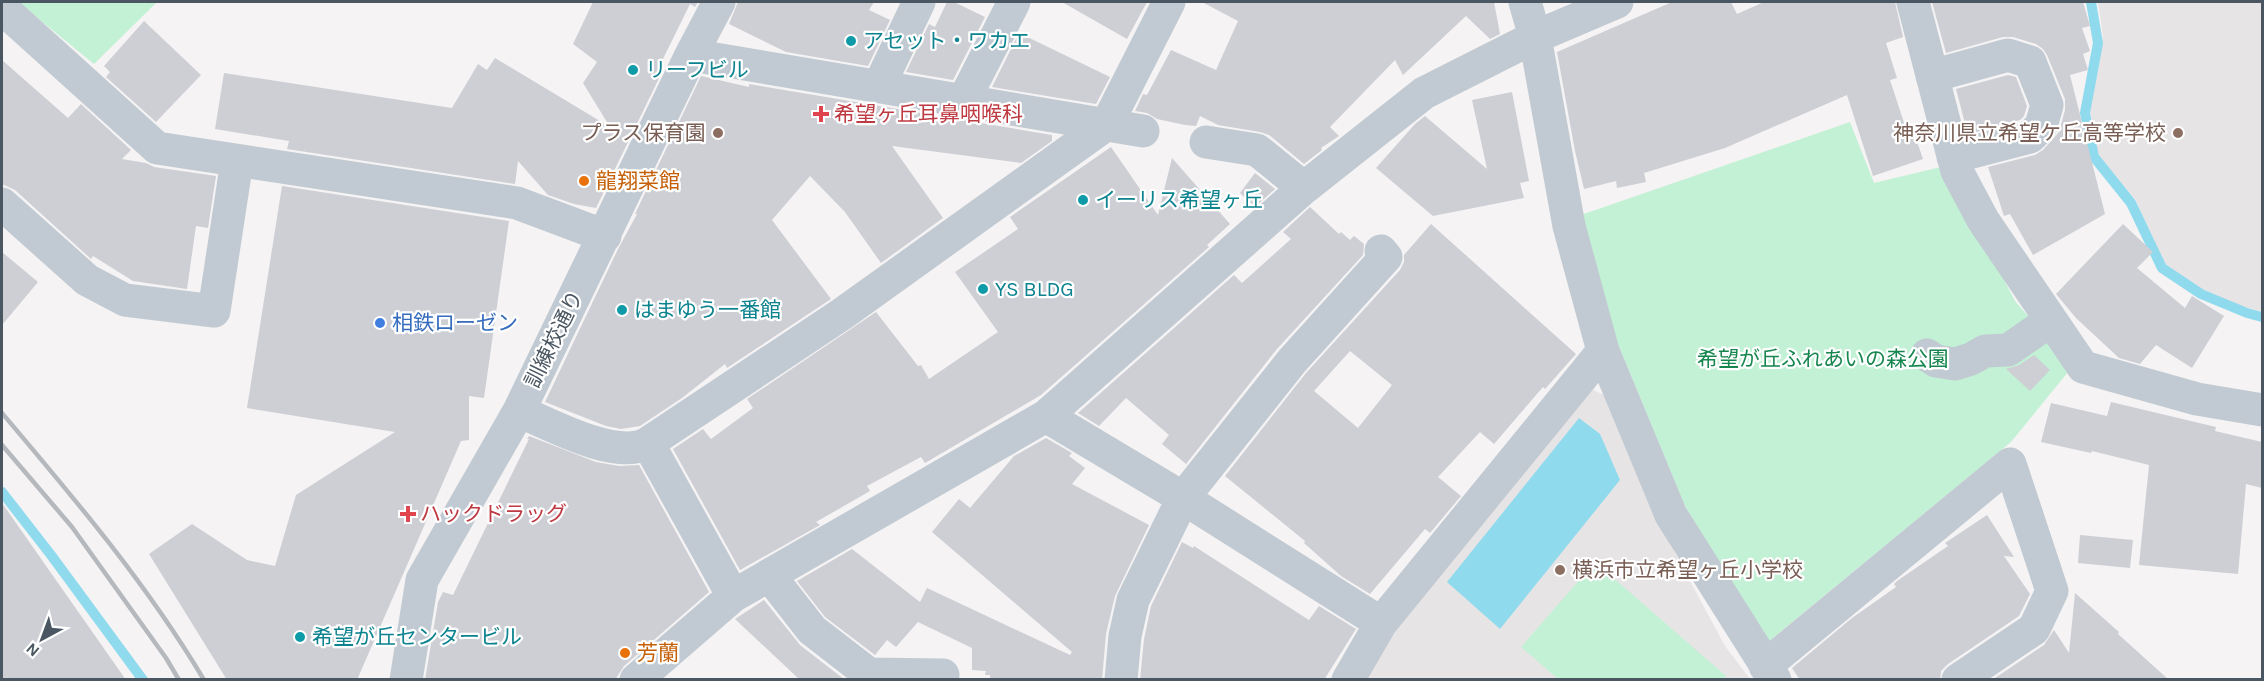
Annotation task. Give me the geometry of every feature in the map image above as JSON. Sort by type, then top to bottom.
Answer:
[{"type":"street","name":"訓練校通り","points":[[406,680],[422,580],[519,411],[691,55],[719,2]]},
{"type":"street","points":[[879,86],[919,2]]},
{"type":"street","points":[[964,100],[1014,2]]},
{"type":"street","points":[[519,411],[597,445],[640,448],[648,443],[842,314],[1107,124],[1169,2]]},
{"type":"street","points":[[1525,2],[1535,37],[1569,226],[1603,351],[1671,515],[1770,673],[2010,464],[2052,591],[2034,629],[1958,680]]},
{"type":"street","points":[[636,680],[734,596],[1046,416],[1304,188],[1424,93],[1535,37],[1617,2]]},
{"type":"street","points":[[1913,2],[1957,171],[1983,220],[2083,367],[2197,399],[2262,410]]},
{"type":"street","points":[[2,8],[157,148],[517,202],[605,236]]},
{"type":"street","points":[[691,55],[1143,131]]},
{"type":"street","points":[[1932,76],[2008,55],[2030,62],[2047,105],[2041,126],[2030,137],[1953,158]]},
{"type":"street","points":[[1206,142],[1257,150],[1304,188]]},
{"type":"street","points":[[2,204],[87,280],[125,300],[214,311],[237,161]]},
{"type":"street","points":[[1121,680],[1125,636],[1133,600],[1183,498],[1292,361],[1386,257],[1381,251]]},
{"type":"street","points":[[1927,355],[1936,361],[1955,363],[1971,359],[1985,351],[2008,350],[2050,321]]},
{"type":"street","points":[[1348,680],[1381,623],[1603,351]]},
{"type":"street","points":[[1046,416],[1183,498],[1381,623]]},
{"type":"street","points":[[648,443],[734,596]]},
{"type":"street","points":[[770,575],[812,630],[869,674],[943,675]]},
{"type":"shaded area","name":"神奈川県立希望ケ丘高等学校","points":[[2098,2],[2262,2],[2262,311],[2243,307],[2199,288],[2165,264],[2135,199],[2098,156],[2090,109],[2103,37]]},
{"type":"shaded area","name":"横浜市立希望ヶ丘小学校","points":[[1585,386],[1604,395],[1649,505],[1725,646],[1750,679],[1356,680]]},
{"type":"green space","points":[[18,2],[157,2],[94,64]]},
{"type":"green space","name":"希望が丘ふれあいの森公園","points":[[1850,122],[1874,183],[1945,166],[2015,301],[2072,367],[2011,442],[1768,642],[1685,506],[1617,342],[1581,215]]},
{"type":"green space","points":[[1595,562],[1726,676],[1723,679],[1558,679],[1521,647]]},
{"type":"water","points":[[1579,418],[1600,434],[1620,480],[1500,629],[1447,582]]},
{"type":"building","points":[[593,2],[698,2],[695,7],[690,4],[659,67],[664,68],[596,208],[574,204],[548,195],[518,161],[515,184],[287,149],[289,141],[215,129],[224,73],[452,108],[478,64],[487,70],[495,58],[610,127],[583,83],[597,62],[573,44]]},
{"type":"building","points":[[738,2],[874,2],[869,10],[890,20],[868,66],[786,52],[729,24]]},
{"type":"building","points":[[947,2],[954,2],[985,17],[953,80],[906,72],[929,24],[935,27]]},
{"type":"building","points":[[1062,2],[1147,2],[1127,39]]},
{"type":"building","points":[[1202,2],[1494,2],[1500,34],[1490,39],[1466,16],[1403,75],[1395,60],[1330,127],[1339,136],[1321,148],[1322,150],[1304,164],[1269,135],[1260,132],[1218,125],[1200,116],[1196,126],[1157,119],[1147,113],[1135,111],[1143,94],[1147,95],[1171,50],[1216,70],[1238,21]]},
{"type":"building","points":[[1672,2],[1731,2],[1737,14],[1764,2],[1895,2],[1903,37],[1886,43],[1897,78],[1890,80],[1908,135],[1914,133],[1923,159],[1873,176],[1847,95],[1725,148],[1644,173],[1646,182],[1617,188],[1616,181],[1584,189],[1557,52]]},
{"type":"building","points":[[1932,2],[2083,2],[2090,26],[2082,28],[2090,51],[2083,54],[2088,70],[2070,75],[2105,214],[2033,255],[2010,214],[2004,216],[1988,167],[2035,155],[2043,150],[2059,132],[2065,110],[2065,99],[2047,55],[2036,44],[2013,37],[2003,37],[1946,53]]},
{"type":"building","points":[[144,21],[201,75],[156,122],[106,77],[110,72],[104,66]]},
{"type":"building","points":[[1019,33],[1110,77],[1096,104],[992,87]]},
{"type":"building","points":[[2,60],[68,118],[81,104],[131,150],[122,159],[146,163],[154,167],[216,176],[208,228],[196,226],[187,289],[133,281],[93,256],[91,259],[15,190],[2,184]]},
{"type":"building","points":[[2008,75],[2016,77],[2027,106],[2024,116],[2020,120],[1976,132],[1975,129],[1967,131],[1956,89]]},
{"type":"building","points":[[701,76],[749,87],[749,84],[1052,135],[1052,141],[1021,163],[892,146],[943,218],[881,263],[845,212],[810,176],[772,220],[831,299],[727,368],[725,364],[682,398],[640,426],[621,429],[606,426],[545,402],[637,214],[635,214]]},
{"type":"building","points":[[1512,92],[1529,181],[1520,183],[1524,198],[1433,216],[1376,168],[1425,116],[1487,169],[1472,100]]},
{"type":"building","points":[[1111,147],[1158,215],[1172,158],[1230,224],[1207,245],[1209,247],[1041,395],[925,463],[921,457],[867,486],[870,491],[816,522],[820,525],[740,570],[673,449],[703,429],[711,439],[753,408],[747,399],[876,312],[918,366],[921,365],[929,379],[998,332],[955,272],[1018,229],[1010,217]]},
{"type":"building","points":[[1255,173],[1275,189],[1255,207],[1240,193]]},
{"type":"building","points":[[282,186],[509,221],[484,398],[469,396],[469,440],[461,441],[357,680],[227,680],[149,554],[192,524],[247,560],[275,566],[296,495],[395,432],[247,408]]},
{"type":"building","points":[[1310,207],[1339,234],[1341,232],[1350,240],[1354,236],[1364,244],[1363,255],[1277,349],[1186,464],[1162,444],[1169,435],[1126,398],[1099,426],[1078,413],[1234,275],[1242,283],[1291,239],[1283,232]]},
{"type":"building","points":[[1431,224],[1576,354],[1545,389],[1543,387],[1494,444],[1480,432],[1438,477],[1461,496],[1430,533],[1425,529],[1370,594],[1341,576],[1304,543],[1305,541],[1225,476],[1306,373],[1400,270],[1404,262],[1404,255]],"holes":[[[1350,351],[1392,385],[1358,428],[1314,391]]]},
{"type":"building","points":[[2123,224],[2153,252],[2137,268],[2185,308],[2192,296],[2224,316],[2192,368],[2156,345],[2140,364],[2119,358],[2076,318],[2056,294]]},
{"type":"building","points":[[2,252],[38,282],[2,325]]},
{"type":"building","points":[[2034,355],[2050,370],[2030,391],[2006,369],[2019,365]]},
{"type":"building","points":[[2111,402],[2216,427],[2215,431],[2262,442],[2262,488],[2246,484],[2238,574],[2139,565],[2149,465],[2092,451],[2091,453],[2041,442],[2051,403],[2107,416]]},
{"type":"building","points":[[529,436],[596,462],[619,466],[639,465],[709,592],[624,666],[615,680],[425,680],[438,602],[443,592],[453,595]]},
{"type":"building","points":[[1046,438],[1072,453],[1069,456],[1085,468],[1072,484],[1149,525],[1115,596],[1106,634],[1102,680],[990,680],[990,675],[985,675],[986,671],[972,670],[972,648],[918,622],[896,647],[887,640],[875,655],[825,617],[797,581],[852,549],[920,602],[927,588],[1070,655],[1072,652],[932,532],[959,499],[970,508],[1014,456]]},
{"type":"building","points":[[2,503],[126,680],[2,680]]},
{"type":"building","points":[[1987,515],[2014,557],[2004,556],[2030,594],[2019,616],[1948,664],[1941,671],[1940,680],[1800,680],[1792,668],[1852,618],[1896,587],[1894,584],[1897,581],[1948,546],[1945,543]]},
{"type":"building","points":[[2080,535],[2133,540],[2130,568],[2078,563]]},
{"type":"building","points":[[1182,542],[1193,548],[1194,546],[1309,620],[1319,606],[1356,629],[1324,680],[1140,680],[1144,639],[1151,606]]},
{"type":"building","points":[[2075,593],[2169,680],[1992,680],[2044,645],[2054,630],[2069,653]]},
{"type":"building","points":[[764,600],[800,645],[845,680],[800,680],[735,619]]},
{"type":"waterway","points":[[2091,2],[2098,43],[2085,113],[2094,157],[2131,203],[2162,268],[2201,294],[2262,317]]},
{"type":"waterway","points":[[2,492],[143,680]]},
{"type":"railway","points":[[2,413],[83,510],[134,576],[182,644],[204,680]]},
{"type":"railway","points":[[2,445],[72,527],[166,658],[179,680]]},
{"type":"place","name":"アセット・ワカエ","points":[[851,41]]},
{"type":"place","name":"リーフビル","points":[[633,70]]},
{"type":"place","name":"希望ヶ丘耳鼻咽喉科","points":[[821,114]]},
{"type":"place","name":"プラス保育園","points":[[718,133]]},
{"type":"place","name":"神奈川県立希望ケ丘高等学校","points":[[2178,133]]},
{"type":"place","name":"龍翔菜館","points":[[584,181]]},
{"type":"place","name":"イーリス希望ヶ丘","points":[[1083,200]]},
{"type":"place","name":"YS BLDG","points":[[983,289]]},
{"type":"place","name":"はまゆう一番館","points":[[622,310]]},
{"type":"place","name":"相鉄ローゼン","points":[[380,323]]},
{"type":"place","name":"ハックドラッグ","points":[[408,514]]},
{"type":"place","name":"横浜市立希望ヶ丘小学校","points":[[1560,570]]},
{"type":"place","name":"希望が丘センタービル","points":[[300,637]]},
{"type":"place","name":"芳蘭","points":[[625,653]]}]
